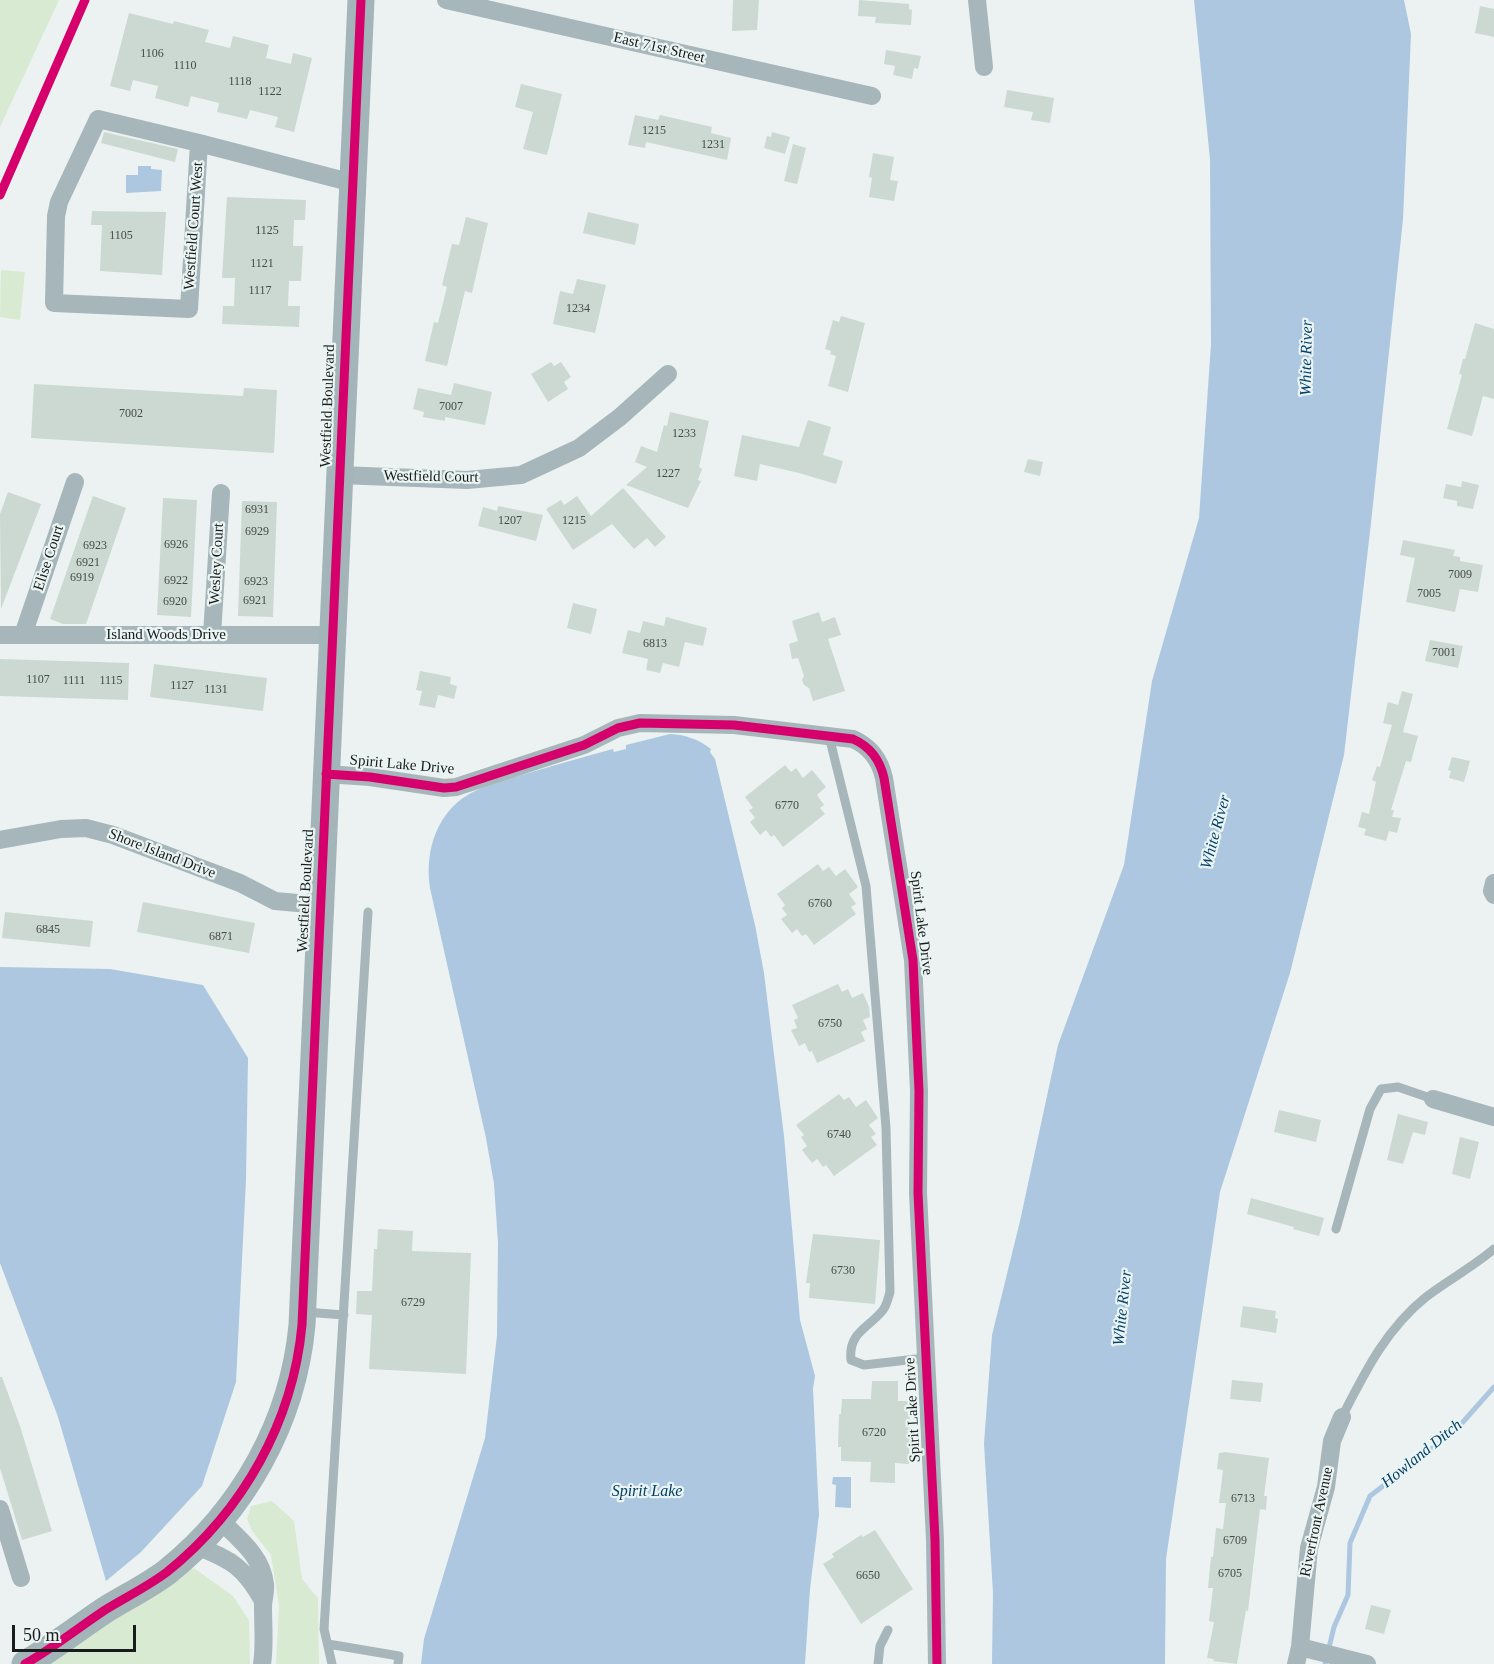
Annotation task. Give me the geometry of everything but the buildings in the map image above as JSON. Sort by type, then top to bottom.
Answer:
[{"type":"street","name":"Westfield Boulevard","points":[[25,1664],[53,1648],[105,1610],[148,1586],[196,1546],[220,1520],[253,1475],[279,1422],[297,1364],[303,1312],[361,0]]},
{"type":"street","name":"East 71st Street","points":[[446,0],[872,96]]},
{"type":"street","points":[[977,0],[984,67]]},
{"type":"street","name":"Westfield Court West","points":[[199,143],[189,309],[54,303],[56,216],[59,202],[98,119],[199,143],[353,183]]},
{"type":"street","name":"Westfield Court","points":[[340,475],[467,480],[521,475],[579,448],[620,417],[668,374]]},
{"type":"street","name":"Elise Court","points":[[23,635],[75,482]]},
{"type":"street","name":"Wesley Court","points":[[212,635],[221,493]]},
{"type":"street","name":"Island Woods Drive","points":[[0,635],[332,635]]},
{"type":"street","name":"Spirit Lake Drive","points":[[326,774],[370,777],[444,788],[456,787],[584,746],[618,728],[640,723],[734,725],[853,739],[876,757],[884,778],[913,960],[919,1091],[918,1193],[935,1540],[936,1664]]},
{"type":"street","name":"Shore Island Drive","points":[[0,840],[61,829],[86,828],[113,835],[240,883],[275,901],[320,905]]},
{"type":"street","points":[[1494,883],[1492,891],[1494,896]]},
{"type":"street","points":[[1433,1099],[1494,1117]]},
{"type":"street","name":"Riverfront Avenue","points":[[1298,1656],[1307,1554],[1326,1487],[1332,1441],[1342,1417]]},
{"type":"street","points":[[0,1509],[21,1578]]},
{"type":"street","points":[[220,1520],[250,1550],[262,1568],[264,1659]]},
{"type":"street","points":[[196,1546],[216,1553],[238,1567],[264,1594]]},
{"type":"street","points":[[1298,1656],[1361,1663]]},
{"type":"lane","points":[[829,736],[866,886],[886,1128],[890,1292],[884,1309],[853,1340],[849,1349],[850,1360],[864,1365],[925,1358]]},
{"type":"lane","points":[[332,1664],[324,1629],[368,912]]},
{"type":"lane","points":[[1336,1229],[1370,1109],[1382,1089],[1398,1087],[1433,1099]]},
{"type":"lane","points":[[1342,1417],[1374,1356],[1396,1326],[1425,1298],[1494,1249]]},
{"type":"lane","points":[[303,1312],[344,1315]]},
{"type":"lane","points":[[878,1664],[880,1646],[888,1630]]},
{"type":"lane","points":[[328,1644],[399,1656],[398,1664]]},
{"type":"green space","points":[[0,0],[59,0],[0,127]]},
{"type":"green space","points":[[1,270],[25,272],[20,320],[0,317]]},
{"type":"green space","points":[[272,1501],[294,1521],[302,1579],[318,1598],[319,1664],[276,1664],[279,1605],[271,1555],[252,1531],[247,1519],[251,1506]]},
{"type":"green space","points":[[194,1568],[233,1596],[249,1620],[250,1664],[40,1664]]},
{"type":"water","name":"White River","points":[[1194,0],[1404,0],[1411,34],[1403,219],[1344,755],[1290,973],[1220,1192],[1166,1559],[1165,1664],[992,1664],[993,1593],[984,1444],[992,1335],[1020,1221],[1058,1045],[1124,865],[1152,681],[1199,518],[1211,344],[1210,159]]},
{"type":"water","points":[[138,166],[151,166],[151,169],[162,170],[161,191],[126,193],[126,175],[138,175]]},
{"type":"water","name":"Spirit Lake","points":[[670,734],[697,740],[711,749],[710,752],[715,759],[755,925],[764,973],[784,1136],[800,1320],[815,1376],[813,1389],[819,1515],[810,1589],[805,1664],[421,1664],[424,1639],[485,1438],[497,1336],[498,1243],[494,1184],[486,1138],[430,888],[429,859],[432,845],[443,819],[462,798],[475,791],[511,778],[613,749],[614,752],[626,749],[626,745]]},
{"type":"water","points":[[0,967],[110,969],[203,985],[248,1058],[246,1179],[236,1382],[202,1486],[141,1552],[106,1581],[58,1417],[0,1263]]},
{"type":"water","points":[[833,1477],[851,1477],[851,1508],[835,1507],[836,1485],[832,1484]]},
{"type":"waterway","name":"Howland Ditch","points":[[1325,1664],[1334,1627],[1348,1595],[1350,1543],[1370,1496],[1455,1431],[1494,1387]]},
{"type":"cycle path","points":[[0,195],[85,0]]},
{"type":"cycle path","points":[[25,1664],[105,1610],[167,1572],[219,1521],[241,1493],[260,1462],[288,1396],[297,1361],[302,1325],[361,0]]},
{"type":"cycle path","points":[[326,774],[370,777],[444,788],[456,787],[584,745],[618,728],[640,723],[734,725],[853,739],[874,755],[884,778],[913,960],[919,1091],[918,1193],[935,1540],[937,1664]]}]
